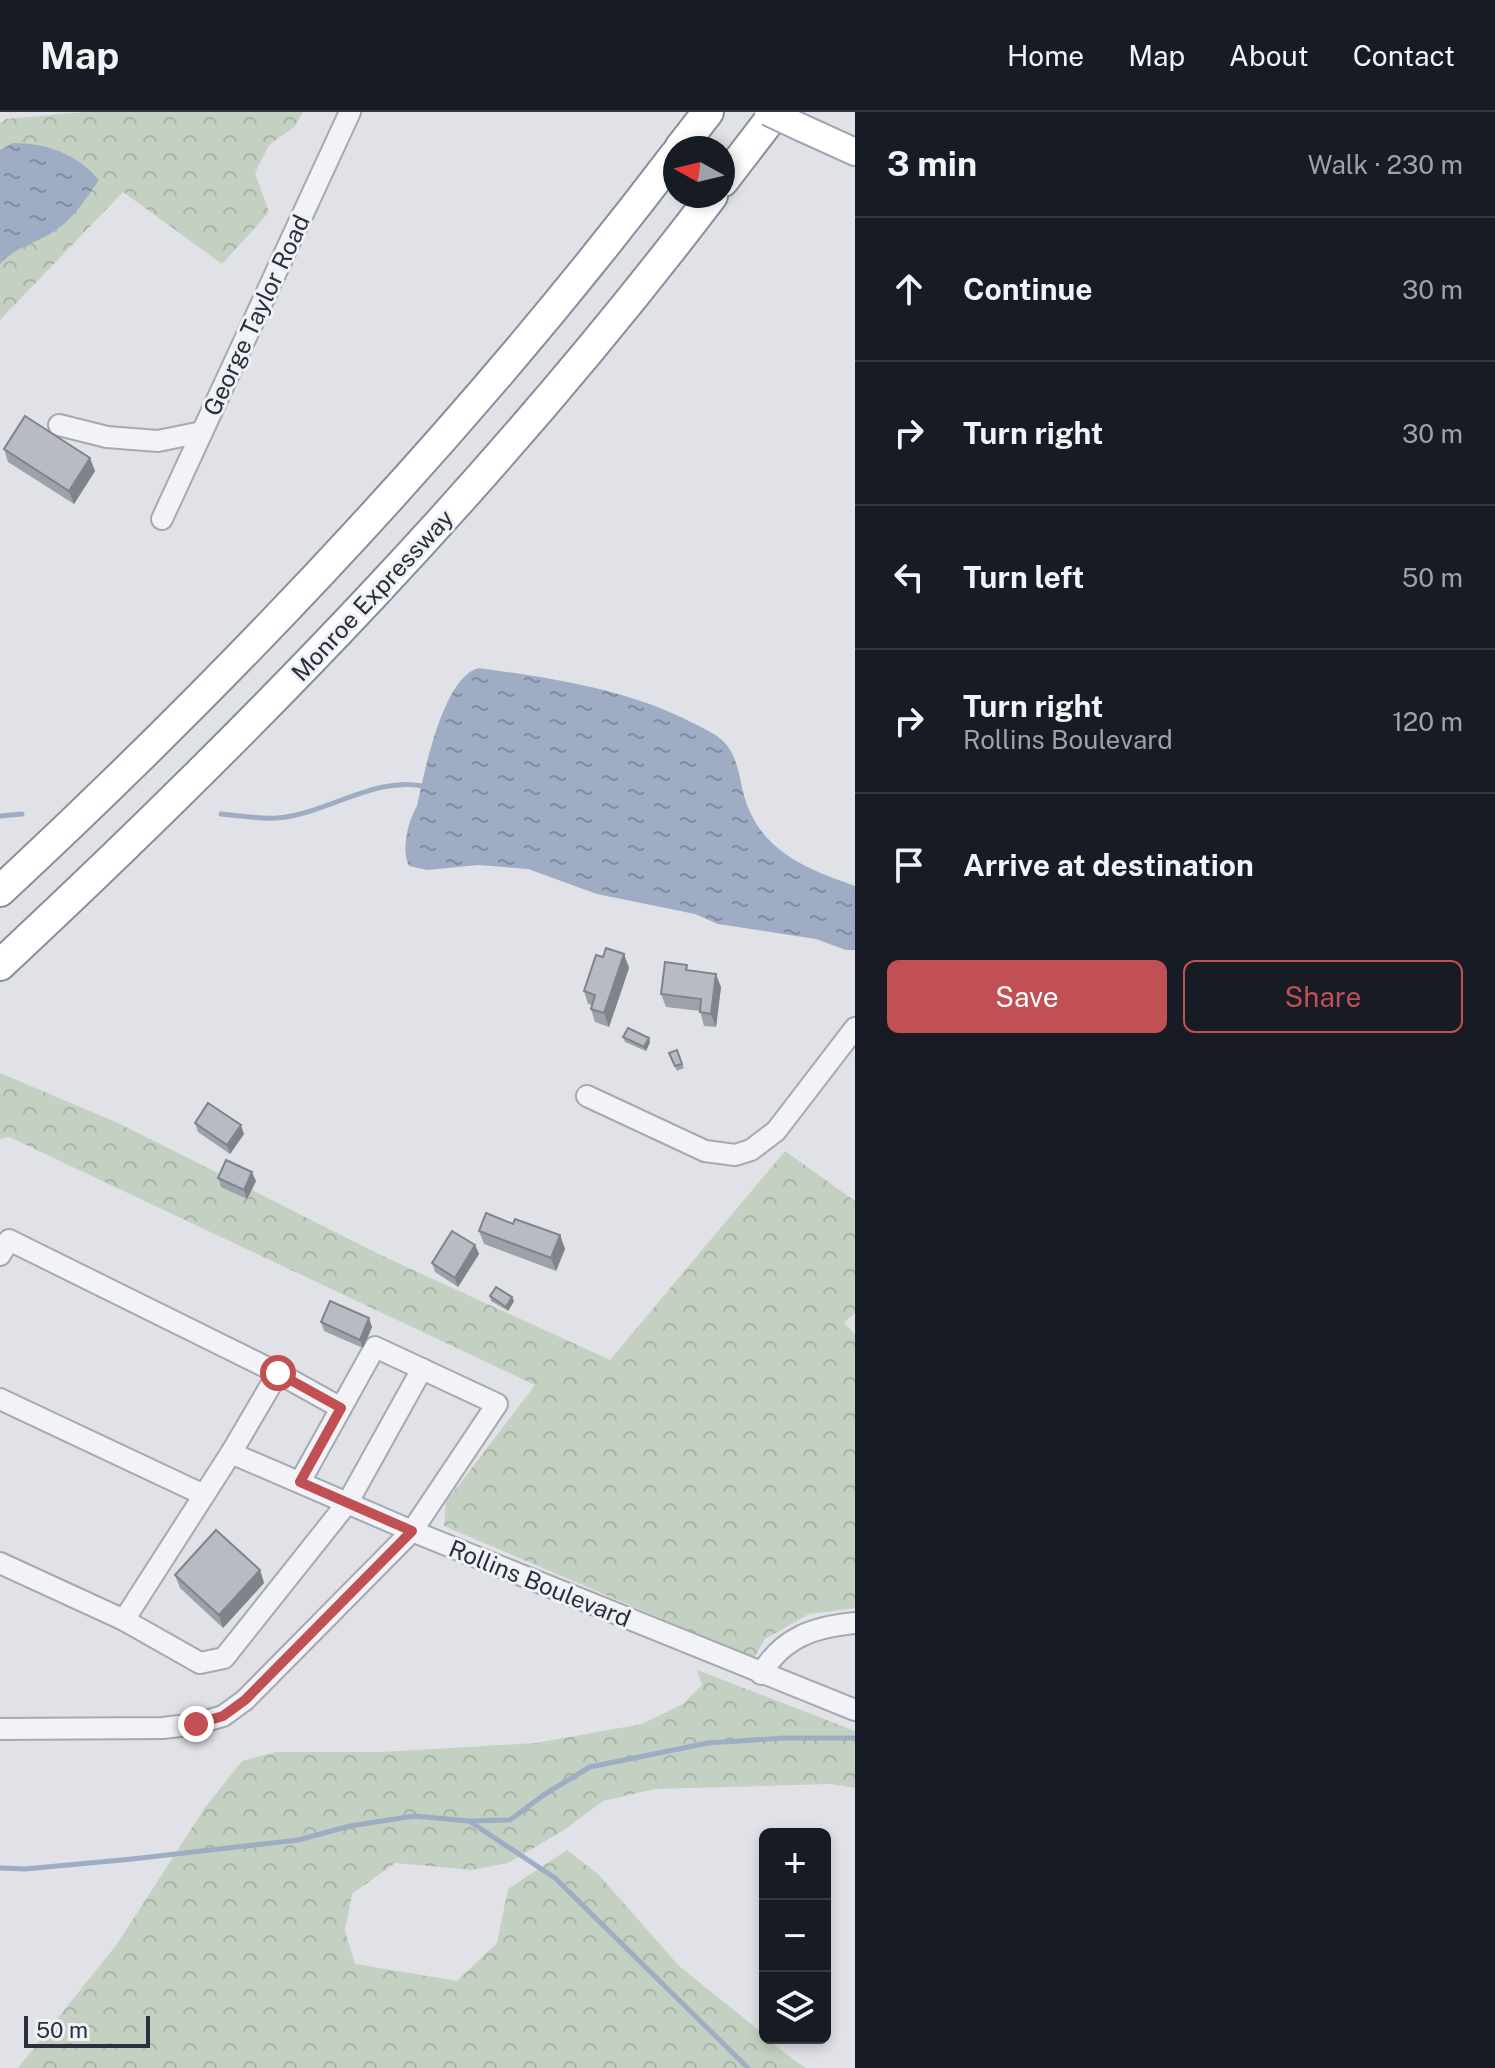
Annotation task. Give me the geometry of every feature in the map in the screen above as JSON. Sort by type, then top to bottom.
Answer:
[{"type":"highway","points":[[689,136],[708,112]]},
{"type":"highway","points":[[735,170],[788,120]]},
{"type":"highway","points":[[0,891],[203,695],[363,527],[515,354],[663,170]]},
{"type":"highway","name":"Monroe Expressway","points":[[0,965],[231,743],[403,564],[556,389],[702,208]]},
{"type":"main road","points":[[768,112],[855,152]]},
{"type":"street","name":"George Taylor Road","points":[[162,519],[350,112]]},
{"type":"street","points":[[59,425],[107,437],[158,441],[202,432]]},
{"type":"street","points":[[587,1096],[705,1151],[735,1155],[751,1150],[776,1131],[855,1028]]},
{"type":"street","points":[[0,1255],[9,1240],[278,1373],[341,1408]]},
{"type":"street","points":[[0,1729],[163,1728],[196,1724],[223,1716],[245,1700],[412,1531],[497,1404],[375,1347],[300,1482]]},
{"type":"street","points":[[0,1563],[124,1620],[200,1663],[224,1658],[348,1502],[422,1369]]},
{"type":"street","points":[[124,1620],[231,1453],[278,1373]]},
{"type":"street","points":[[0,1399],[204,1495]]},
{"type":"street","name":"Rollins Boulevard","points":[[231,1453],[412,1531],[855,1710]]},
{"type":"street","points":[[761,1674],[777,1651],[792,1641],[821,1628],[855,1623]]},
{"type":"green space","points":[[85,112],[303,112],[294,127],[269,145],[255,173],[269,212],[222,264],[123,192],[0,320],[0,123],[6,119]]},
{"type":"green space","points":[[0,1073],[118,1123],[387,1258],[610,1360],[785,1151],[855,1201],[855,1313],[844,1323],[855,1334],[855,1608],[809,1614],[765,1639],[754,1658],[444,1526],[446,1502],[535,1385],[9,1137],[0,1139]]},
{"type":"green space","points":[[697,1670],[855,1731],[855,1788],[830,1784],[655,1789],[603,1801],[564,1830],[508,1863],[472,1870],[395,1863],[352,1894],[345,1931],[355,1964],[457,1981],[497,1943],[508,1889],[567,1850],[598,1874],[679,1966],[759,2030],[759,2044],[773,2044],[805,2068],[18,2068],[117,1944],[204,1809],[242,1761],[276,1752],[382,1752],[536,1743],[642,1724],[683,1704],[702,1685]]},
{"type":"water","points":[[13,143],[38,145],[60,152],[81,163],[99,180],[64,224],[0,264],[0,150]]},
{"type":"water","points":[[479,668],[615,693],[668,711],[717,736],[733,755],[745,799],[763,833],[788,856],[820,873],[855,886],[855,950],[846,950],[816,939],[718,924],[695,914],[597,894],[528,869],[478,865],[427,870],[409,866],[407,836],[437,728],[455,688],[466,675]]},
{"type":"building","points":[[25,416],[90,458],[69,491],[4,449]]},
{"type":"building","points":[[606,948],[624,954],[604,1013],[591,1009],[595,995],[584,991],[596,955],[603,957]]},
{"type":"building","points":[[665,962],[687,965],[686,970],[716,974],[711,1014],[700,1012],[701,999],[661,994]]},
{"type":"building","points":[[628,1028],[649,1038],[644,1047],[623,1037]]},
{"type":"building","points":[[677,1050],[682,1064],[675,1066],[669,1053]]},
{"type":"building","points":[[208,1103],[241,1125],[227,1145],[195,1123]]},
{"type":"building","points":[[226,1160],[252,1172],[244,1190],[218,1178]]},
{"type":"building","points":[[486,1213],[513,1224],[515,1219],[560,1235],[551,1258],[479,1231]]},
{"type":"building","points":[[452,1231],[475,1245],[455,1278],[432,1263]]},
{"type":"building","points":[[496,1287],[512,1297],[506,1307],[490,1296]]},
{"type":"building","points":[[330,1301],[369,1318],[360,1340],[321,1322]]},
{"type":"building","points":[[216,1530],[260,1570],[219,1615],[175,1575]]},
{"type":"waterway","points":[[221,814],[277,818],[315,810],[389,786],[408,784],[427,787]]},
{"type":"waterway","points":[[0,816],[22,814]]},
{"type":"waterway","points":[[0,1868],[25,1869],[132,1859],[298,1840],[350,1826],[414,1816],[469,1821],[510,1820],[590,1767],[708,1743],[783,1738],[854,1738]]},
{"type":"waterway","points":[[469,1821],[555,1878],[748,2068]]},
{"type":"route","points":[[196,1724],[223,1716],[245,1700],[412,1531],[300,1482],[341,1408],[278,1373]]}]
